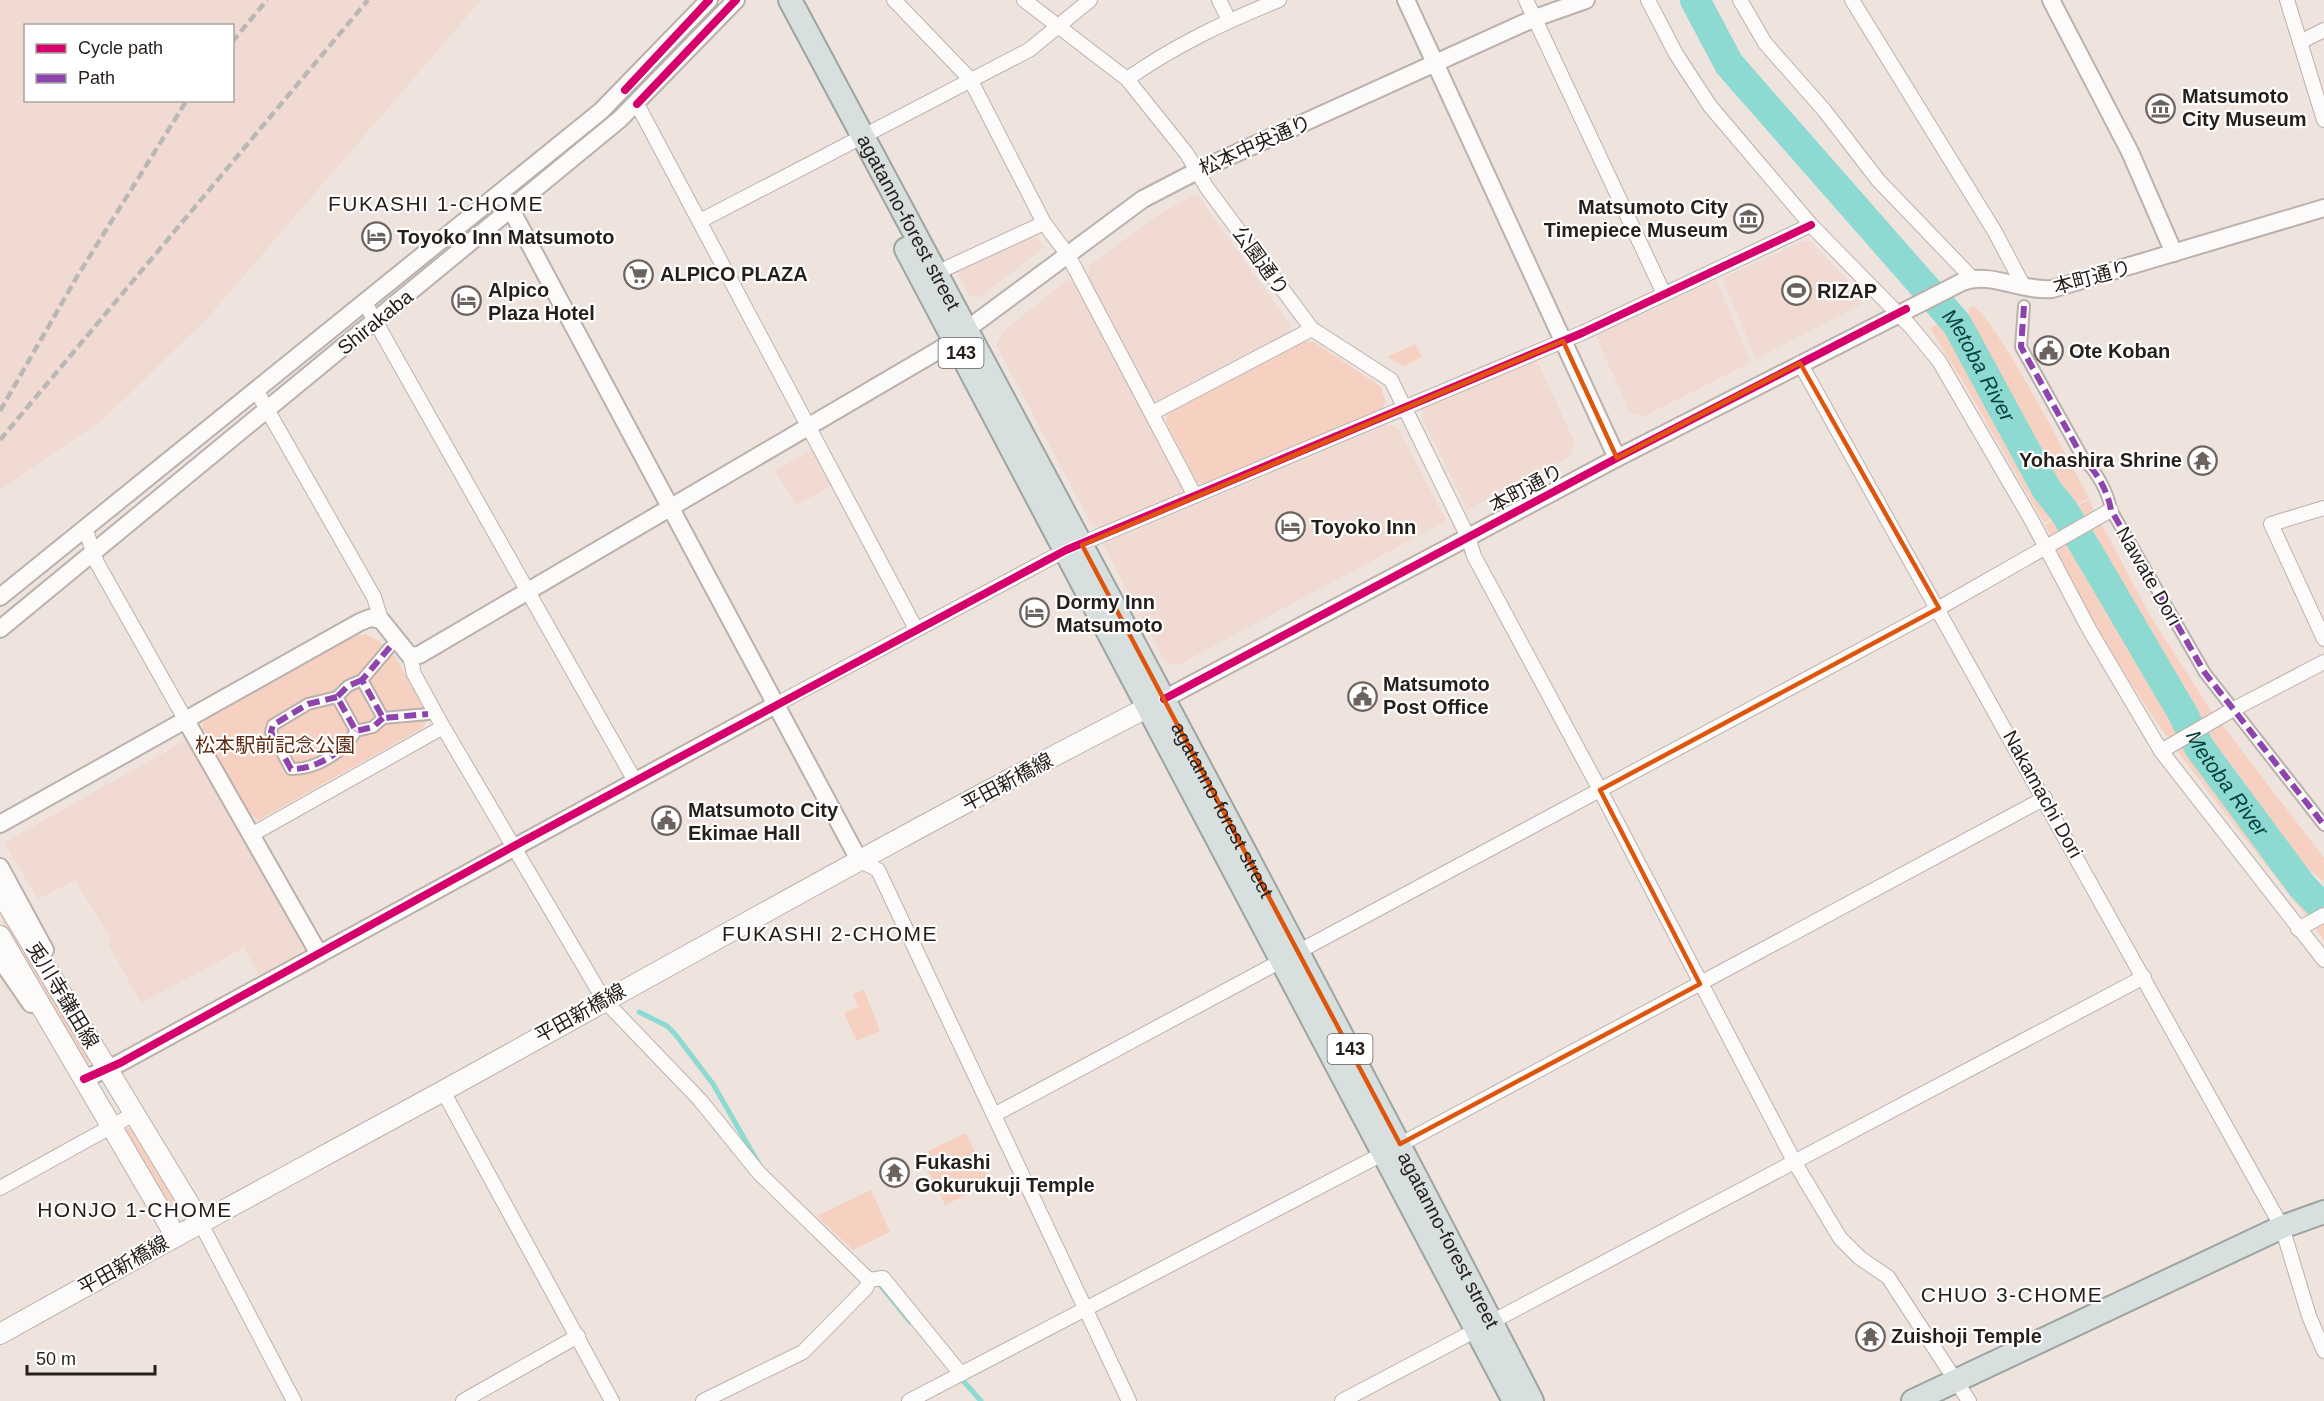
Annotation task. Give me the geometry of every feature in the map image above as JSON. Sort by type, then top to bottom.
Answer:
[{"type":"highway","name":"agatanno-forest street","points":[[772,0],[936,273],[961,336]]},
{"type":"highway","name":"agatanno-forest street","points":[[790,0],[855,138],[1074,547],[1485,1326],[1532,1401]]},
{"type":"highway","points":[[1913,1401],[2282,1227],[2324,1212]]},
{"type":"highway","name":"agatanno-forest street","points":[[1485,1326],[1514,1401]]},
{"type":"main road","name":"平田新橋線","points":[[0,1334],[175,1235],[443,1091],[859,860],[1156,703]]},
{"type":"main road","name":"兎川寺鎌田線","points":[[0,892],[200,1222]]},
{"type":"main road","name":"兎川寺鎌田線","points":[[0,936],[40,1000],[48,1022],[175,1235]]},
{"type":"street","name":"Shirakaba","points":[[0,597],[617,98],[709,0]]},
{"type":"street","name":"Shirakaba","points":[[0,629],[376,322],[637,104],[736,0]]},
{"type":"street","points":[[894,0],[970,79],[1044,223],[1068,255],[1195,496]]},
{"type":"street","name":"公園通り","points":[[1024,0],[1127,79],[1312,329],[1391,380],[1468,537],[1474,556],[1600,790],[1795,1163],[1840,1238],[1860,1258],[1888,1277],[1970,1401]]},
{"type":"street","points":[[700,221],[855,138],[1029,50],[1090,0]]},
{"type":"street","points":[[1219,0],[1229,20]]},
{"type":"street","points":[[1127,79],[1166,52],[1229,20],[1279,0]]},
{"type":"street","points":[[1406,0],[1617,458]]},
{"type":"street","points":[[1526,0],[1664,294]]},
{"type":"street","name":"松本中央通り","points":[[410,656],[419,655],[670,507],[810,428],[961,336],[1143,199],[1197,171],[1436,65],[1535,18],[1586,0]]},
{"type":"street","points":[[1648,0],[1676,54],[1710,106],[1811,225],[1902,312],[1940,361],[2051,545],[2101,650],[2166,749],[2303,927],[2324,960]]},
{"type":"street","points":[[1740,0],[1765,43],[1824,110],[1878,180],[1965,281]]},
{"type":"street","points":[[1852,0],[1995,232],[2024,287]]},
{"type":"street","points":[[2052,0],[2130,152],[2174,254]]},
{"type":"street","points":[[2287,0],[2324,120]]},
{"type":"street","points":[[2301,42],[2324,30]]},
{"type":"street","points":[[637,104],[916,629]]},
{"type":"street","points":[[502,192],[859,860],[878,870],[1128,1401]]},
{"type":"street","name":"本町通り","points":[[1156,703],[1617,458],[1965,281],[2052,289],[2324,208]]},
{"type":"street","points":[[936,273],[1044,223]]},
{"type":"street","points":[[84,1079],[108,1069],[916,629],[1074,547],[1563,341],[1811,225]]},
{"type":"street","points":[[365,303],[635,781]]},
{"type":"street","name":"Nawate Dori","points":[[2024,306],[2021,347],[2084,460],[2093,469],[2110,501],[2105,513],[2227,713],[2324,825]]},
{"type":"street","points":[[1152,413],[1312,329]]},
{"type":"street","name":"Nakamachi Dori","points":[[1800,363],[2045,798],[2282,1227],[2309,1316],[2324,1351]]},
{"type":"street","points":[[256,390],[374,597],[381,620],[410,656],[414,675],[443,727],[604,1000],[700,1100],[759,1173],[873,1280]]},
{"type":"street","points":[[2324,508],[2271,524],[2324,639]]},
{"type":"street","points":[[994,1115],[1939,608],[2105,513]]},
{"type":"street","points":[[85,528],[92,553],[319,954]]},
{"type":"street","points":[[0,824],[360,622],[370,618],[381,620]]},
{"type":"street","points":[[390,647],[362,680],[348,686],[337,697],[308,704],[273,724],[271,732],[280,750],[291,769],[302,770],[341,750],[357,731],[372,727],[383,718],[428,714]]},
{"type":"street","points":[[2166,749],[2227,713],[2324,662]]},
{"type":"street","points":[[362,680],[383,718]]},
{"type":"street","points":[[337,697],[357,731]]},
{"type":"street","points":[[251,835],[443,727]]},
{"type":"street","points":[[909,1401],[1700,984],[2045,798]]},
{"type":"street","points":[[0,867],[45,950],[65,998]]},
{"type":"street","points":[[2303,927],[2324,915]]},
{"type":"street","points":[[0,959],[31,1004],[48,1022]]},
{"type":"street","points":[[1342,1401],[2144,977]]},
{"type":"street","points":[[443,1091],[612,1401]]},
{"type":"street","points":[[0,1188],[134,1114]]},
{"type":"street","points":[[200,1222],[294,1401]]},
{"type":"street","points":[[703,1401],[802,1352],[873,1280],[883,1278],[957,1376]]},
{"type":"street","points":[[463,1401],[578,1336]]},
{"type":"highlighted area","points":[[1563,341],[1617,458],[1800,363],[1939,608],[1600,790],[1700,984],[1400,1144],[1082,545]]},
{"type":"shaded area","points":[[0,0],[481,0],[210,315],[105,418],[0,490]]},
{"type":"shaded area","points":[[1194,195],[1198,196],[1291,326],[1291,333],[1162,401],[1154,401],[1088,276],[1089,266],[1158,215]]},
{"type":"shaded area","points":[[1034,233],[1044,247],[979,298],[969,295],[955,269]]},
{"type":"shaded area","points":[[1803,241],[1810,241],[1863,297],[1860,305],[1756,359],[1722,278]]},
{"type":"shaded area","points":[[1067,280],[1077,283],[1182,487],[1179,496],[1102,529],[1092,525],[996,345],[1004,331]]},
{"type":"shaded area","points":[[1716,280],[1751,362],[1643,417],[1630,412],[1596,336]]},
{"type":"shaded area","points":[[1537,361],[1575,443],[1570,456],[1467,510],[1422,417],[1422,409]]},
{"type":"shaded area","points":[[1389,424],[1399,429],[1446,521],[1176,666],[1165,662],[1103,544]]},
{"type":"shaded area","points":[[814,449],[833,485],[796,505],[775,470]]},
{"type":"shaded area","points":[[188,739],[305,945],[299,953],[260,976],[244,948],[141,1003],[108,944],[111,939],[75,880],[38,899],[4,843]]},
{"type":"green space","points":[[1973,306],[1999,337],[2016,364],[2089,498],[2075,505],[2029,443],[1968,317],[1969,308]]},
{"type":"green space","points":[[1941,322],[1960,350],[2021,465],[2057,515],[2044,523],[1930,328]]},
{"type":"green space","points":[[1303,342],[1314,342],[1380,386],[1386,402],[1381,410],[1206,484],[1197,482],[1166,422],[1167,414]]},
{"type":"green space","points":[[1415,344],[1422,357],[1403,366],[1387,357]]},
{"type":"green space","points":[[2089,500],[2149,614],[2210,709],[2324,858],[2324,882],[2286,848],[2268,828],[2219,761],[2197,715],[2119,588],[2096,535],[2077,506]]},
{"type":"green space","points":[[2058,516],[2076,540],[2180,715],[2195,746],[2304,896],[2324,916],[2324,940],[2176,749],[2122,668],[2073,583],[2045,525]]},
{"type":"green space","name":"松本駅前記念公園","points":[[366,634],[391,649],[428,716],[424,727],[259,820],[249,814],[201,731],[204,719],[353,636]]},
{"type":"green space","points":[[0,908],[90,1061],[89,1064],[86,1065],[22,963],[3,922]]},
{"type":"green space","points":[[864,990],[880,1031],[857,1041],[844,1013],[858,1007],[853,994]]},
{"type":"green space","points":[[130,1128],[174,1201],[172,1206],[168,1206],[125,1130]]},
{"type":"green space","points":[[966,1133],[990,1183],[945,1205],[920,1155]]},
{"type":"green space","points":[[871,1190],[890,1232],[853,1250],[817,1216]]},
{"type":"waterway","name":"Metoba River","points":[[1695,0],[1729,64],[1957,324],[2047,490],[2064,511],[2183,714],[2199,747],[2302,886],[2324,909]]},
{"type":"waterway","points":[[639,1012],[667,1026],[675,1034],[713,1084],[759,1164]]},
{"type":"waterway","points":[[876,1280],[910,1322]]},
{"type":"waterway","points":[[958,1375],[981,1401]]},
{"type":"railway","points":[[234,40],[267,0]]},
{"type":"railway","points":[[0,440],[368,0]]},
{"type":"railway","points":[[0,411],[78,275],[186,102]]},
{"type":"marked path","points":[[2024,306],[2021,347],[2084,460],[2101,483],[2111,510],[2205,673],[2324,825]]},
{"type":"marked path","points":[[390,647],[362,680],[383,718],[428,714]]},
{"type":"marked path","points":[[362,680],[348,686],[337,697],[356,731],[373,727],[383,718]]},
{"type":"marked path","points":[[337,697],[308,704],[273,725],[271,732],[291,769],[300,769],[328,758],[344,746],[356,731]]},
{"type":"cycle path","points":[[625,90],[709,0]]},
{"type":"cycle path","points":[[637,104],[736,0]]},
{"type":"cycle path","points":[[84,1079],[120,1063],[514,846],[1066,550],[1582,333],[1811,225]]},
{"type":"cycle path","points":[[1164,699],[1617,458],[1906,309]]},
{"type":"place","name":"Matsumoto City Museum","points":[[2161,108]]},
{"type":"place","name":"Matsumoto City Timepiece Museum","points":[[1749,218]]},
{"type":"place","name":"Toyoko Inn Matsumoto","points":[[376,237]]},
{"type":"place","name":"ALPICO PLAZA","points":[[639,274]]},
{"type":"place","name":"RIZAP","points":[[1796,291]]},
{"type":"place","name":"Alpico Plaza Hotel","points":[[467,301]]},
{"type":"place","name":"Ote Koban","points":[[2048,351]]},
{"type":"place","name":"Yohashira Shrine","points":[[2203,460]]},
{"type":"place","name":"Toyoko Inn","points":[[1290,527]]},
{"type":"place","name":"Dormy Inn Matsumoto","points":[[1035,613]]},
{"type":"place","name":"Matsumoto Post Office","points":[[1362,696]]},
{"type":"place","name":"Matsumoto City Ekimae Hall","points":[[667,821]]},
{"type":"place","name":"Fukashi Gokurukuji Temple","points":[[894,1173]]},
{"type":"place","name":"Zuishoji Temple","points":[[1870,1336]]},
{"type":"district","name":"FUKASHI 1-CHOME","points":[[436,204]]},
{"type":"district","name":"FUKASHI 2-CHOME","points":[[830,934]]},
{"type":"district","name":"HONJO 1-CHOME","points":[[135,1210]]},
{"type":"district","name":"CHUO 3-CHOME","points":[[2012,1295]]}]
